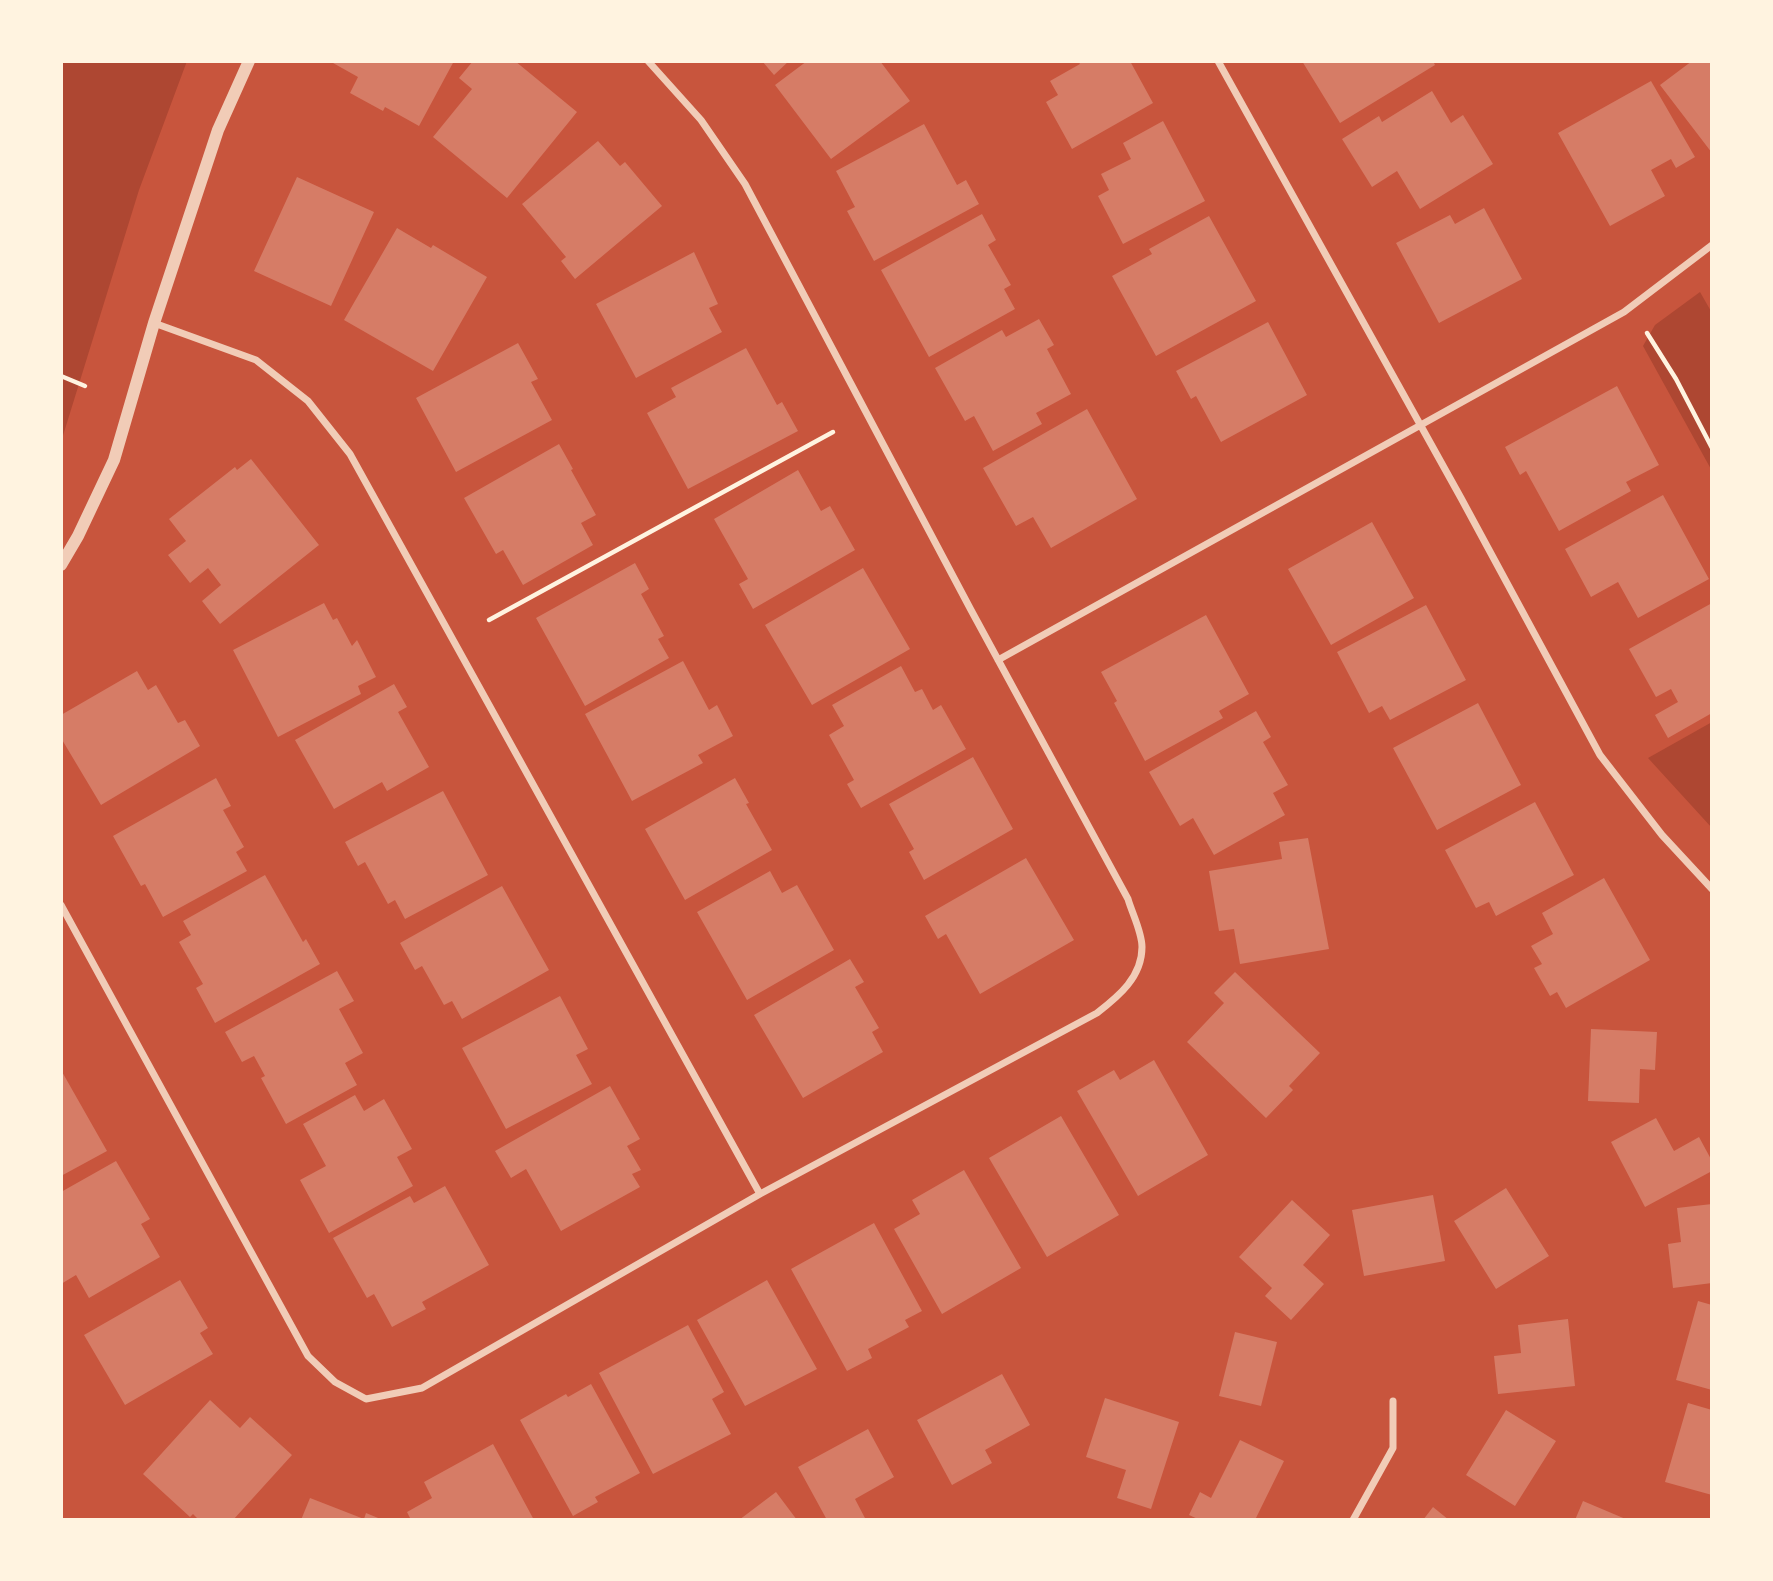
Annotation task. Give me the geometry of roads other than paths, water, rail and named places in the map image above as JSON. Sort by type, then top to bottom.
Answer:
[{"type":"street","points":[[61,565],[78,536],[114,460],[154,323],[218,130],[249,61]]},
{"type":"street","points":[[61,905],[308,1356],[335,1382],[366,1399],[422,1388],[760,1195],[1097,1013],[1122,993],[1138,970],[1142,945],[1128,899],[745,184],[701,120],[648,61]]},
{"type":"street","points":[[1218,61],[1600,755],[1662,835],[1712,889]]},
{"type":"street","points":[[998,660],[1624,312],[1712,245]]},
{"type":"street","points":[[154,323],[256,360],[308,401],[350,454],[760,1195]]},
{"type":"street","points":[[1353,1520],[1393,1448],[1393,1401]]}]
